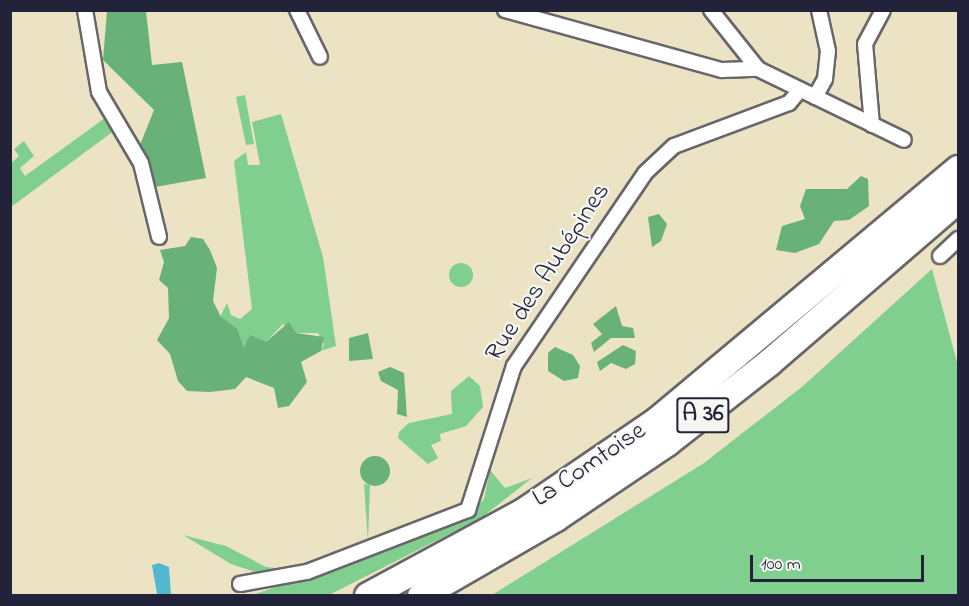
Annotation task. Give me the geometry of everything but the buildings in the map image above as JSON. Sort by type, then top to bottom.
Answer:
[{"type":"highway","points":[[907,214],[958,154]]},
{"type":"highway","name":"La Comtoise","points":[[368,596],[488,533],[602,460],[726,368],[958,169]]},
{"type":"highway","name":"La Comtoise","points":[[421,596],[556,518],[667,442],[787,348],[958,200]]},
{"type":"street","points":[[85,10],[99,92],[141,164],[159,237]]},
{"type":"street","points":[[297,10],[320,57]]},
{"type":"street","points":[[505,10],[544,24],[729,71],[758,69]]},
{"type":"street","points":[[541,10],[544,24]]},
{"type":"street","points":[[711,10],[758,69],[904,140]]},
{"type":"street","points":[[815,97],[825,79],[828,51],[819,10]]},
{"type":"street","points":[[872,125],[865,44],[883,10]]},
{"type":"street","name":"Rue des Aubépines","points":[[240,584],[280,580],[453,519],[472,505],[498,402],[514,366],[660,156],[686,140],[789,103],[800,90]]},
{"type":"street","points":[[940,256],[958,239]]},
{"type":"green space","points":[[107,11],[146,11],[152,65],[182,62],[206,178],[155,187],[140,145],[154,110],[103,60]]},
{"type":"green space","points":[[245,95],[254,144],[246,145],[236,97]]},
{"type":"green space","points":[[281,114],[323,257],[336,346],[321,351],[324,344],[318,333],[295,333],[283,324],[266,342],[244,349],[237,328],[220,317],[227,303],[231,315],[240,319],[252,309],[234,161],[246,152],[248,165],[260,165],[252,122]]},
{"type":"green space","points":[[105,118],[115,130],[11,207],[11,163],[19,156],[14,149],[24,141],[34,156],[20,168],[25,176]]},
{"type":"green space","points":[[861,176],[868,179],[869,206],[849,220],[834,221],[819,244],[795,253],[776,250],[782,226],[805,219],[800,206],[806,189],[847,189]]},
{"type":"green space","points":[[659,214],[667,224],[661,241],[652,247],[648,217]]},
{"type":"green space","points":[[191,237],[203,239],[210,250],[217,268],[213,301],[221,317],[237,328],[244,348],[250,335],[266,342],[289,322],[296,333],[324,337],[321,351],[301,362],[307,382],[289,406],[278,408],[274,388],[246,377],[235,389],[210,392],[187,391],[178,381],[170,354],[157,340],[169,318],[168,288],[159,280],[164,262],[160,250],[185,246]]},
{"type":"green space","points":[[461,263],[466,264],[472,270],[472,280],[466,286],[461,287],[456,286],[450,280],[449,275],[450,270],[456,264]]},
{"type":"green space","points":[[932,269],[958,366],[958,595],[492,595],[704,463],[803,386]]},
{"type":"green space","points":[[616,306],[622,326],[633,328],[635,338],[611,338],[594,352],[591,343],[602,334],[593,324]]},
{"type":"green space","points":[[368,333],[373,359],[349,361],[349,338]]},
{"type":"green space","points":[[623,345],[636,351],[635,364],[626,369],[611,363],[600,371],[597,362]]},
{"type":"green space","points":[[555,347],[573,355],[580,366],[578,378],[564,381],[548,371],[548,353]]},
{"type":"green space","points":[[390,367],[404,373],[407,417],[397,414],[398,390],[381,381],[378,372]]},
{"type":"green space","points":[[469,376],[480,386],[483,407],[466,426],[440,434],[441,441],[431,445],[438,458],[428,464],[398,438],[399,432],[409,423],[452,414],[451,391]]},
{"type":"green space","points":[[375,456],[386,460],[390,471],[386,482],[375,486],[364,482],[360,471],[364,460]]},
{"type":"green space","points":[[490,470],[505,488],[532,478],[481,518],[329,595],[250,596],[464,521],[484,499]]},
{"type":"green space","points":[[364,484],[370,485],[368,542]]},
{"type":"green space","points":[[183,535],[226,546],[266,567],[284,569],[339,553],[307,566],[258,573],[231,564]]},
{"type":"water","points":[[159,563],[169,567],[171,595],[157,594],[152,565]]}]
